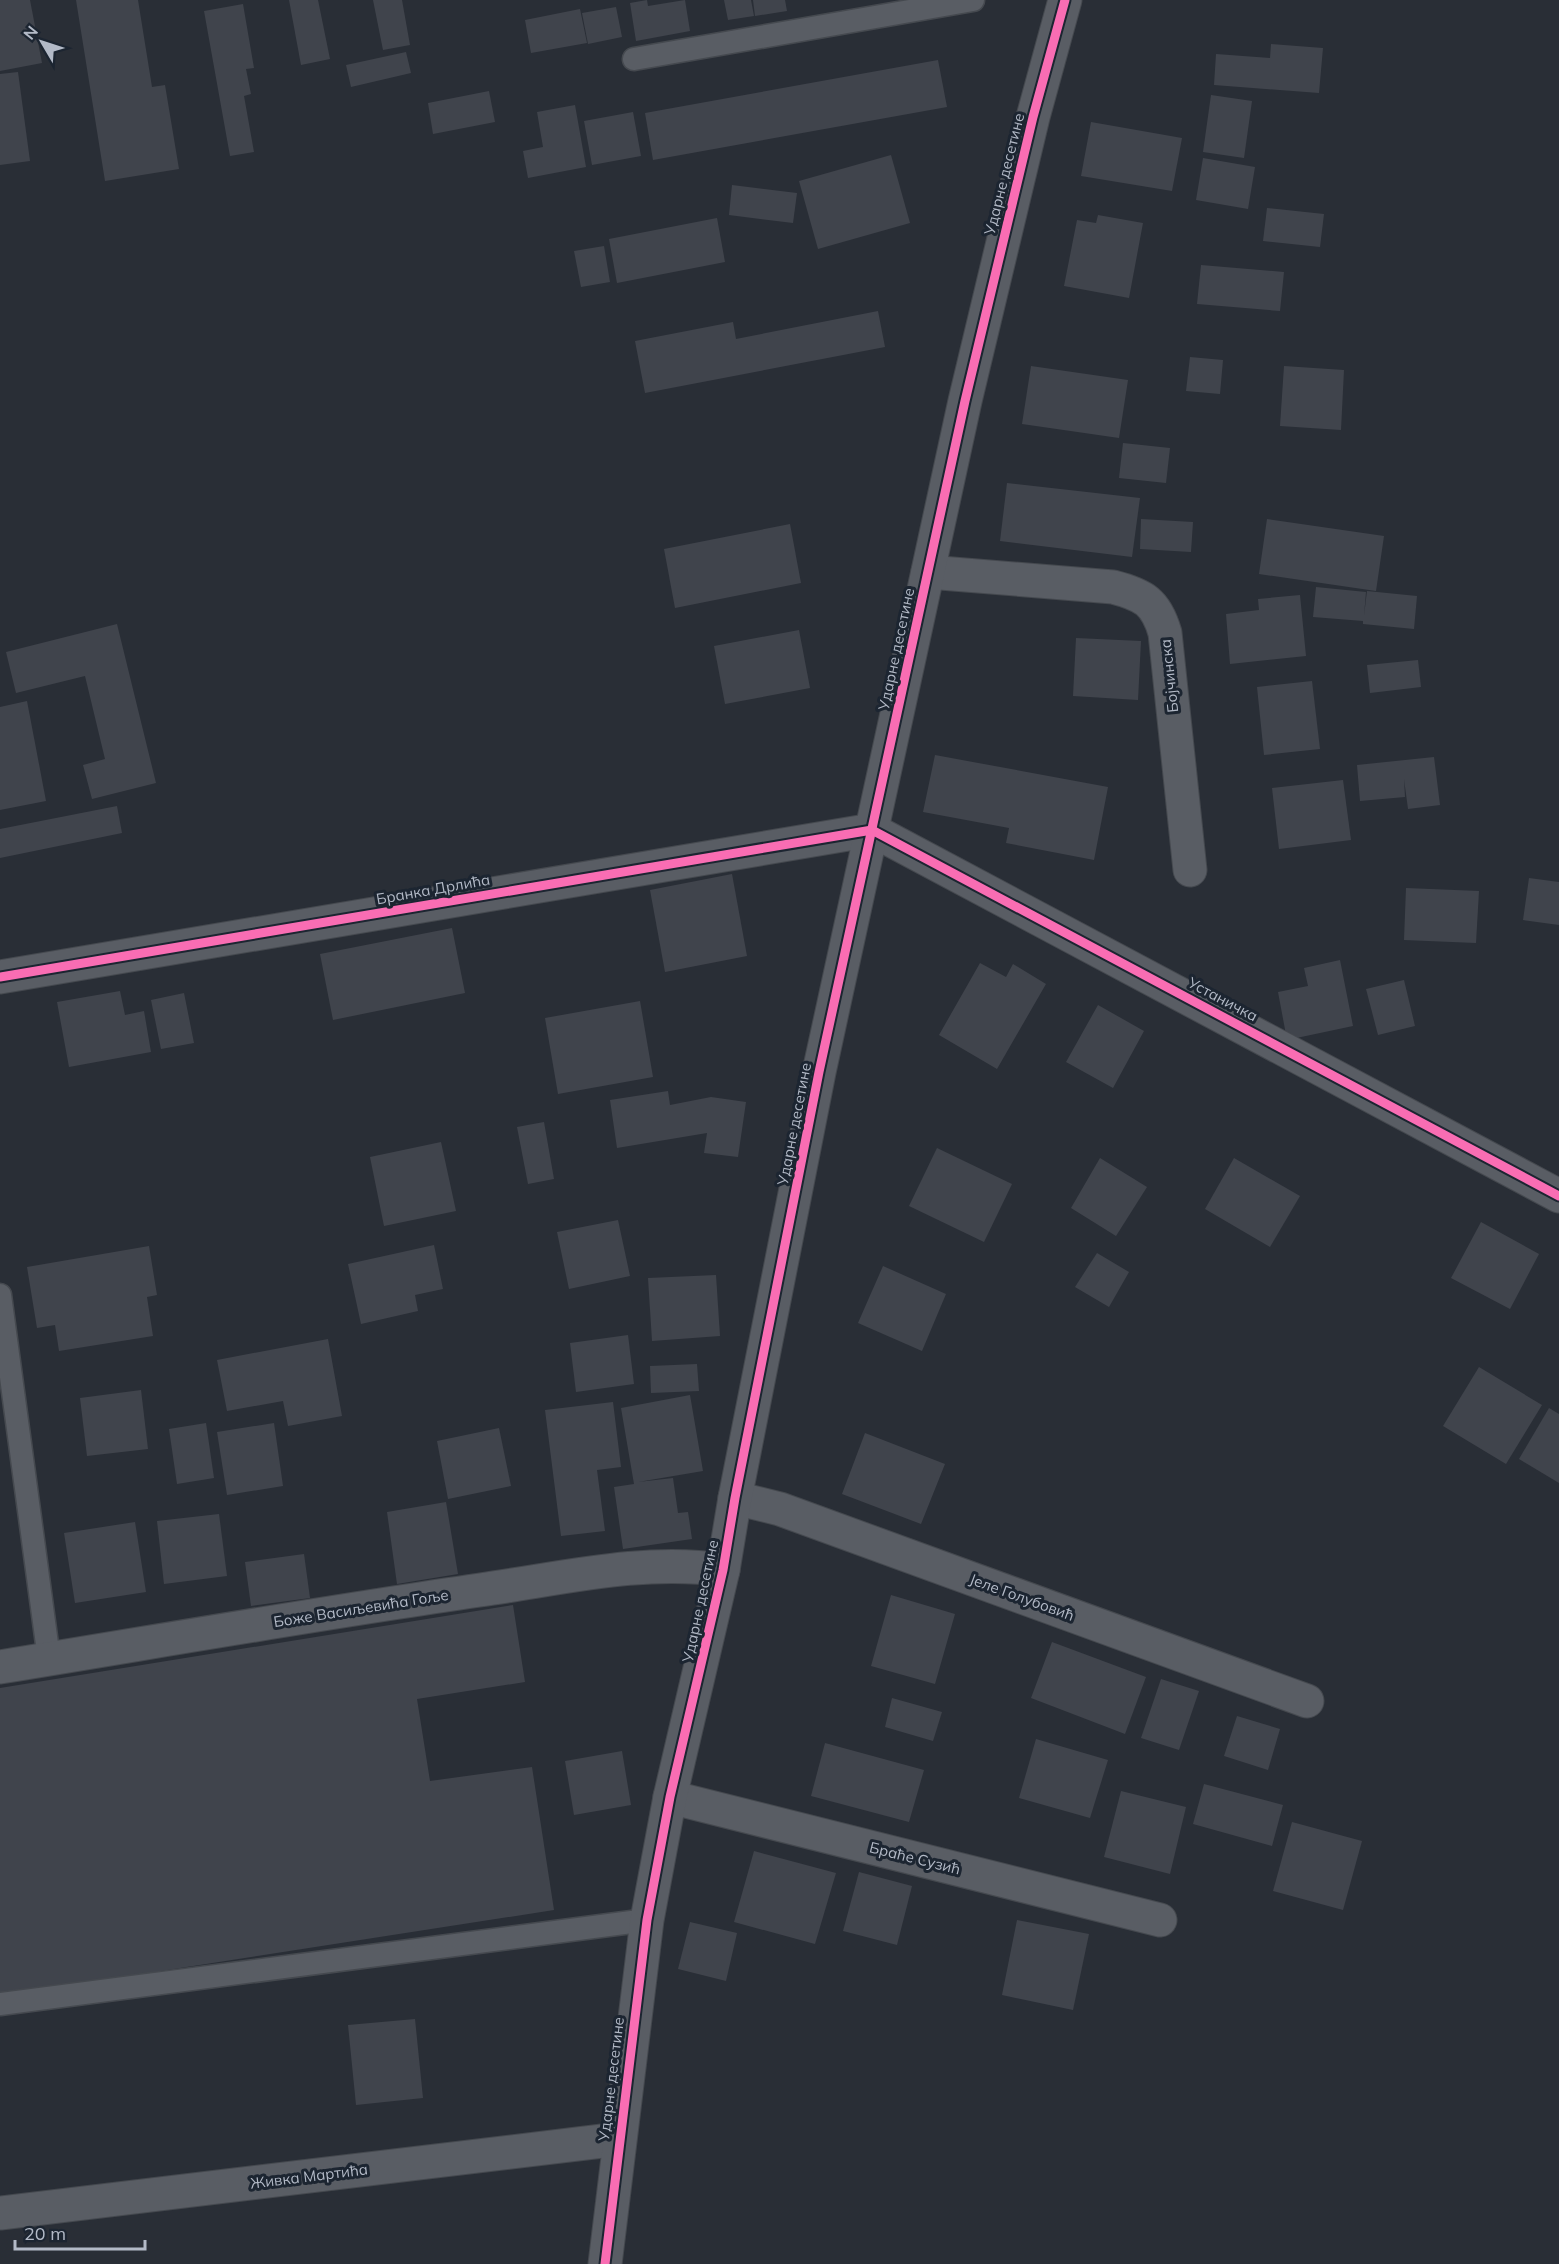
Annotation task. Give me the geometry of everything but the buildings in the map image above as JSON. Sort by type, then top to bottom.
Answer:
[{"type":"street","name":"Ударне десетине","points":[[605,2264],[647,1920],[670,1797],[723,1570],[735,1498],[819,1072],[965,401],[1013,198],[1065,0]]},
{"type":"street","name":"Бојчинска","points":[[928,572],[1113,587],[1140,596],[1156,609],[1165,633],[1190,870]]},
{"type":"street","name":"Бранка Дрлића","points":[[0,977],[872,830]]},
{"type":"street","name":"Устаничка","points":[[872,830],[1559,1196]]},
{"type":"street","name":"Јеле Голубовић","points":[[735,1498],[780,1509],[1307,1701]]},
{"type":"street","name":"Боже Васиљевића Гоље","points":[[0,1667],[377,1605],[639,1567],[693,1565],[723,1570]]},
{"type":"street","name":"Браће Сузић","points":[[670,1797],[1160,1920]]},
{"type":"street","name":"Живка Мартића","points":[[0,2213],[619,2139]]},
{"type":"lane","points":[[634,59],[974,0]]},
{"type":"lane","points":[[0,1295],[49,1659]]},
{"type":"lane","points":[[0,2004],[647,1920]]},
{"type":"cycle path","points":[[605,2264],[647,1920],[670,1797],[723,1570],[735,1498],[819,1072],[965,401],[1033,117],[1065,0]]},
{"type":"cycle path","points":[[0,977],[872,830],[1559,1196]]}]
